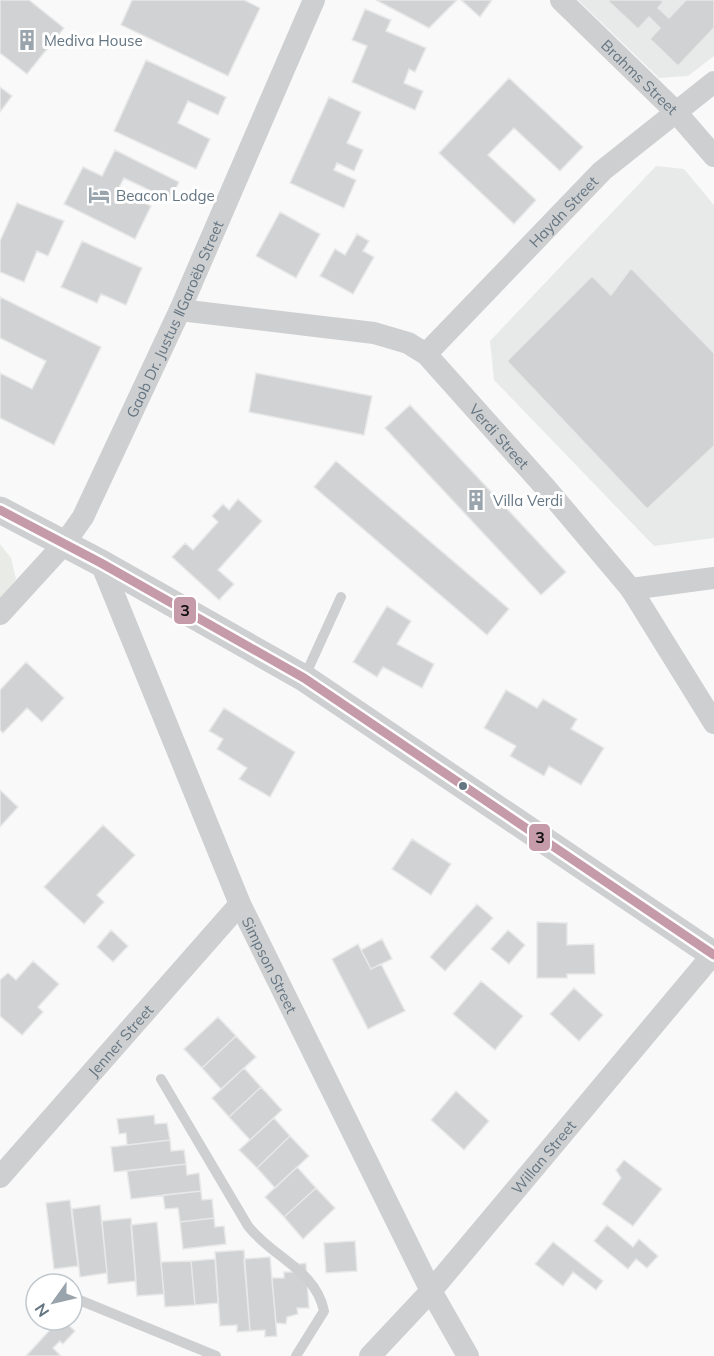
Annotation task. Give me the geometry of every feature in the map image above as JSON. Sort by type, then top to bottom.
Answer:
[{"type":"street","name":"Gaob Dr. Justus ǁGaroëb Street","points":[[0,614],[64,544],[83,518],[180,310],[314,0]]},
{"type":"street","name":"Brahms Street","points":[[561,0],[675,111],[714,156]]},
{"type":"street","name":"Haydn Street","points":[[426,354],[602,171],[714,82]]},
{"type":"street","name":"Verdi Street","points":[[180,310],[374,333],[408,343],[426,354],[545,487],[631,589],[714,723]]},
{"type":"street","points":[[0,510],[101,563],[304,678],[714,954]]},
{"type":"street","name":"Simpson Street","points":[[101,563],[240,904],[431,1291],[468,1356]]},
{"type":"street","points":[[631,589],[714,578]]},
{"type":"street","name":"Jenner Street","points":[[0,1176],[240,904]]},
{"type":"street","name":"Willan Street","points":[[370,1356],[431,1291],[714,954]]},
{"type":"lane","points":[[304,678],[340,597]]},
{"type":"lane","points":[[161,1078],[248,1227],[258,1239],[312,1281],[321,1294],[324,1311],[296,1356]]},
{"type":"lane","points":[[84,1302],[216,1356]]},
{"type":"shaded area","points":[[578,0],[714,0],[714,56],[688,76],[659,78]]},
{"type":"shaded area","points":[[656,166],[684,169],[714,205],[714,538],[654,546],[494,380],[490,341]]},
{"type":"shaded area","points":[[0,544],[11,558],[16,579],[0,601]]},
{"type":"building","name":"Mediva House","points":[[0,0],[29,0],[64,28],[27,74],[0,53]]},
{"type":"building","points":[[132,0],[244,0],[260,8],[228,76],[121,25]]},
{"type":"building","points":[[376,0],[457,0],[429,28]]},
{"type":"building","points":[[461,0],[492,0],[480,17]]},
{"type":"building","points":[[607,0],[661,0],[663,2],[658,8],[669,18],[686,0],[714,0],[714,28],[678,66],[650,39],[660,28],[649,17],[638,29]]},
{"type":"building","points":[[365,9],[391,20],[386,31],[426,48],[415,72],[409,69],[404,83],[423,91],[415,110],[352,82],[367,46],[352,40]]},
{"type":"building","points":[[146,60],[226,97],[218,115],[188,101],[178,123],[210,139],[196,169],[114,131]]},
{"type":"building","points":[[509,78],[583,147],[560,171],[514,128],[488,155],[536,200],[514,224],[439,153]]},
{"type":"building","points":[[0,87],[12,96],[0,112]]},
{"type":"building","points":[[329,97],[361,112],[347,143],[363,150],[354,171],[337,163],[334,170],[356,180],[344,208],[290,183]]},
{"type":"building","name":"Beacon Lodge","points":[[115,150],[179,182],[170,200],[124,178],[118,190],[151,206],[135,239],[64,204],[83,167],[102,176]]},
{"type":"building","points":[[17,203],[64,221],[48,256],[37,251],[24,282],[0,272],[0,241]]},
{"type":"building","points":[[280,212],[320,234],[296,278],[256,256]]},
{"type":"building","points":[[357,234],[369,241],[363,251],[374,257],[353,294],[320,276],[335,249],[345,255]]},
{"type":"building","points":[[82,241],[142,268],[126,305],[101,294],[97,303],[61,287]]},
{"type":"building","points":[[631,268],[714,353],[714,446],[647,509],[507,361],[592,276],[611,295]]},
{"type":"building","points":[[0,297],[101,347],[54,445],[0,418],[0,373],[32,389],[46,361],[0,338]]},
{"type":"building","points":[[256,373],[372,396],[364,435],[249,412]]},
{"type":"building","name":"Villa Verdi","points":[[410,405],[566,572],[541,595],[385,428]]},
{"type":"building","points":[[336,461],[509,609],[487,635],[314,487]]},
{"type":"building","points":[[238,499],[262,521],[218,570],[234,584],[219,600],[172,557],[185,543],[193,550],[218,522],[212,516],[223,504],[229,510]]},
{"type":"building","points":[[387,606],[411,621],[397,644],[434,664],[422,688],[383,667],[377,677],[353,662]]},
{"type":"building","points":[[26,662],[64,698],[42,722],[27,708],[3,733],[0,730],[0,690]]},
{"type":"building","points":[[506,690],[537,708],[543,699],[577,719],[571,729],[604,748],[581,785],[549,766],[544,776],[510,756],[516,746],[484,728]]},
{"type":"building","points":[[224,708],[295,752],[270,797],[239,779],[247,768],[217,749],[223,739],[209,731]]},
{"type":"building","points":[[0,790],[18,807],[0,827]]},
{"type":"building","points":[[103,825],[135,855],[97,895],[104,902],[84,924],[44,887]]},
{"type":"building","points":[[412,839],[451,864],[431,895],[392,869]]},
{"type":"building","points":[[477,904],[493,918],[445,971],[430,957]]},
{"type":"building","points":[[537,922],[567,923],[567,945],[594,944],[595,974],[567,974],[567,978],[537,978]]},
{"type":"building","points":[[111,930],[128,946],[113,962],[97,947]]},
{"type":"building","points":[[508,930],[525,945],[509,964],[491,949]]},
{"type":"building","points":[[382,939],[392,959],[371,969],[361,950]]},
{"type":"building","points":[[358,944],[371,969],[381,964],[405,1011],[368,1029],[332,959]]},
{"type":"building","points":[[33,961],[59,984],[38,1007],[43,1012],[22,1035],[0,1016],[0,980],[8,973],[16,980]]},
{"type":"building","points":[[481,981],[523,1016],[495,1050],[453,1014]]},
{"type":"building","points":[[574,988],[603,1015],[579,1041],[550,1014]]},
{"type":"building","points":[[218,1017],[236,1036],[202,1068],[184,1049]]},
{"type":"building","points":[[236,1036],[256,1057],[221,1089],[202,1068]]},
{"type":"building","points":[[244,1068],[261,1087],[229,1117],[212,1098]]},
{"type":"building","points":[[261,1087],[282,1110],[250,1140],[229,1117]]},
{"type":"building","points":[[456,1091],[489,1121],[464,1150],[431,1120]]},
{"type":"building","points":[[154,1115],[155,1124],[167,1123],[170,1140],[127,1145],[126,1133],[119,1134],[117,1119]]},
{"type":"building","points":[[274,1118],[290,1136],[257,1168],[239,1150]]},
{"type":"building","points":[[290,1136],[309,1156],[275,1188],[257,1168]]},
{"type":"building","points":[[170,1140],[171,1151],[184,1150],[186,1164],[114,1172],[111,1147]]},
{"type":"building","points":[[624,1160],[662,1189],[633,1226],[602,1204],[621,1178],[616,1170]]},
{"type":"building","points":[[186,1164],[187,1175],[199,1173],[201,1191],[131,1199],[127,1171]]},
{"type":"building","points":[[297,1167],[316,1188],[284,1217],[265,1197]]},
{"type":"building","points":[[316,1188],[335,1208],[303,1239],[284,1217]]},
{"type":"building","points":[[201,1191],[202,1200],[212,1199],[214,1218],[180,1222],[178,1208],[165,1209],[163,1195]]},
{"type":"building","points":[[70,1200],[78,1266],[54,1269],[46,1203]]},
{"type":"building","points":[[100,1205],[107,1273],[84,1276],[84,1272],[79,1272],[72,1209]]},
{"type":"building","points":[[131,1218],[136,1281],[108,1284],[102,1221]]},
{"type":"building","points":[[214,1218],[215,1227],[224,1226],[226,1244],[183,1249],[180,1222]]},
{"type":"building","points":[[157,1222],[164,1294],[137,1296],[131,1225]]},
{"type":"building","points":[[607,1225],[633,1247],[639,1239],[658,1256],[647,1268],[636,1259],[628,1269],[594,1241]]},
{"type":"building","points":[[355,1241],[357,1271],[326,1273],[324,1243]]},
{"type":"building","points":[[553,1242],[603,1281],[596,1290],[573,1272],[563,1286],[535,1264]]},
{"type":"building","points":[[244,1250],[250,1331],[237,1332],[237,1325],[220,1326],[215,1252]]},
{"type":"building","points":[[270,1257],[277,1336],[265,1337],[265,1330],[250,1331],[244,1259]]},
{"type":"building","points":[[215,1259],[218,1303],[195,1305],[191,1261]]},
{"type":"building","points":[[191,1261],[195,1305],[165,1307],[161,1262]]},
{"type":"building","points":[[306,1263],[309,1308],[297,1308],[298,1314],[287,1317],[286,1324],[276,1323],[272,1278],[284,1278],[284,1272],[293,1272],[292,1265]]},
{"type":"building","points":[[48,1332],[74,1332],[63,1344],[60,1341],[53,1348],[61,1356],[26,1356]]},
{"type":"transit line","name":"3","points":[[0,510],[101,563],[304,678],[714,955]]},
{"type":"place","name":"Mediva House","points":[[27,40]]},
{"type":"place","name":"Beacon Lodge","points":[[99,195]]},
{"type":"place","name":"Villa Verdi","points":[[476,500]]}]
